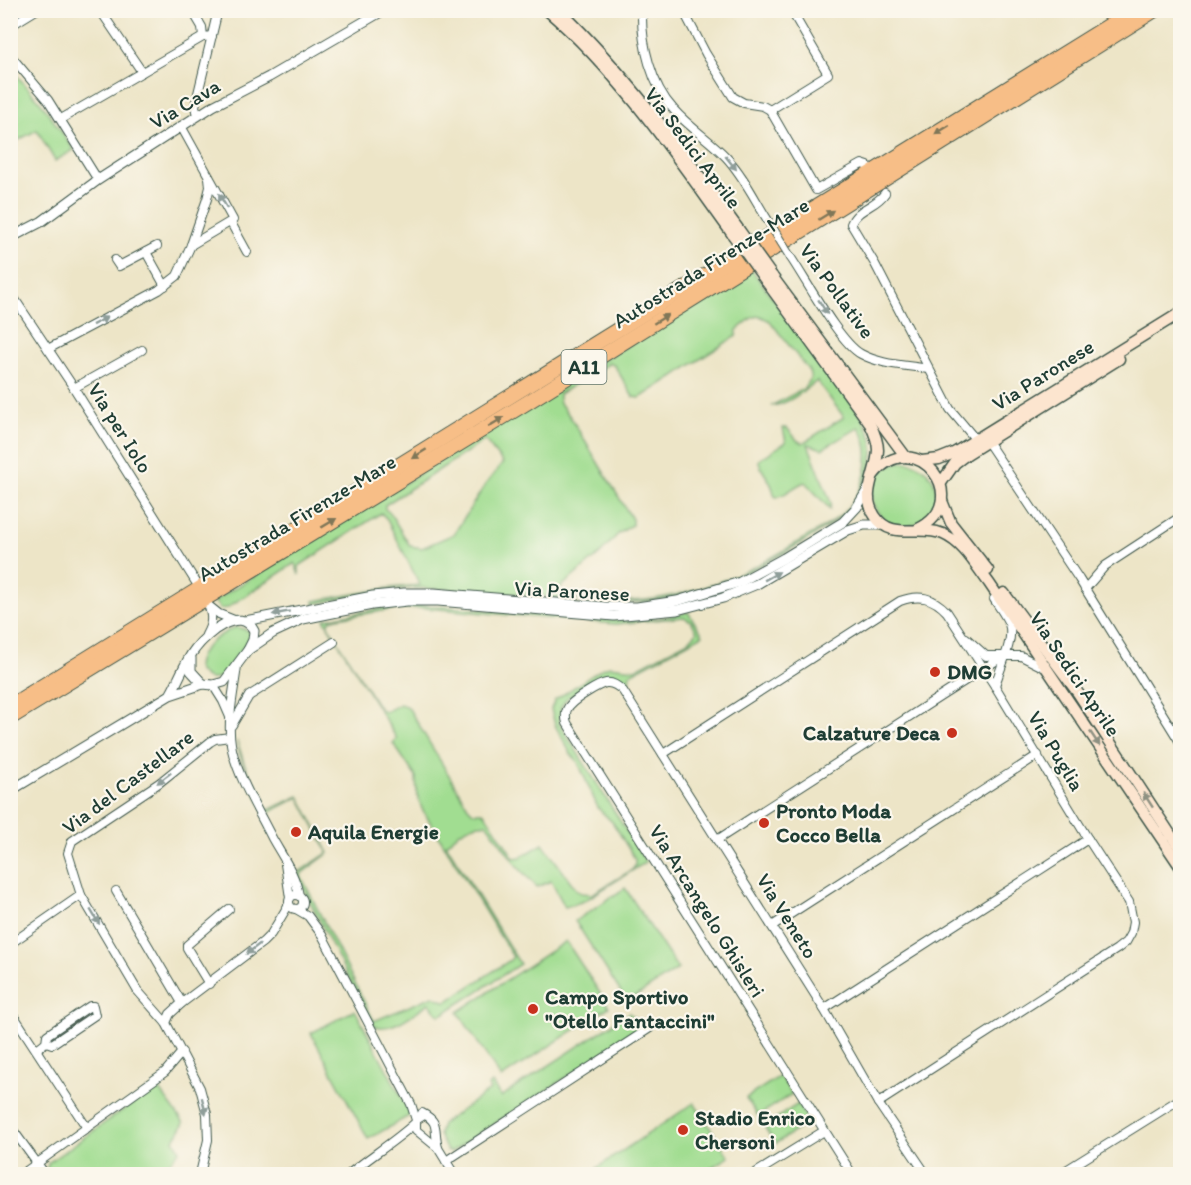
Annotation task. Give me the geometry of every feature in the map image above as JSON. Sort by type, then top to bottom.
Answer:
[{"type":"highway","name":"Autostrada Firenze-Mare","points":[[10,706],[1134,10]]},
{"type":"highway","name":"Autostrada Firenze-Mare","points":[[10,718],[528,402],[1155,10]]},
{"type":"main road","name":"Via Sedici Aprile","points":[[547,10],[591,52],[624,89],[736,232]]},
{"type":"main road","name":"Via Sedici Aprile","points":[[560,10],[637,92],[676,143],[870,424],[878,449],[874,474],[868,489]]},
{"type":"main road","name":"Via Sedici Aprile","points":[[769,278],[906,457]]},
{"type":"main road","name":"Via Paronese","points":[[922,461],[947,457],[1180,313]]},
{"type":"main road","name":"Via Paronese","points":[[940,483],[960,459],[1180,321]]},
{"type":"main road","points":[[874,474],[887,462],[906,457],[922,461],[935,473],[940,483]]},
{"type":"main road","name":"Via Sedici Aprile","points":[[940,483],[942,501],[951,523],[970,544],[1078,693],[1180,849]]},
{"type":"main road","points":[[868,489],[869,506],[884,525]]},
{"type":"main road","points":[[918,530],[936,515],[942,501]]},
{"type":"main road","name":"Via Sedici Aprile","points":[[884,525],[900,532],[932,530],[958,543],[989,583],[1180,866]]},
{"type":"street","points":[[10,26],[36,10]]},
{"type":"street","points":[[100,10],[142,72]]},
{"type":"street","points":[[192,10],[208,37]]},
{"type":"street","points":[[197,116],[195,106],[208,37],[218,10]]},
{"type":"street","name":"Via Cava","points":[[10,238],[41,222],[98,180],[197,116],[384,10]]},
{"type":"street","name":"Via Pollative","points":[[642,10],[643,31],[649,62],[664,96],[673,109],[730,161],[834,325],[852,348],[876,360],[928,369]]},
{"type":"street","points":[[683,10],[706,54],[733,97],[744,104],[762,106],[770,110],[816,190],[862,164],[868,166]]},
{"type":"street","points":[[770,110],[828,74],[791,10]]},
{"type":"street","points":[[61,119],[208,37]]},
{"type":"street","points":[[10,56],[61,119],[98,180]]},
{"type":"street","points":[[181,126],[233,217],[231,223],[191,245]]},
{"type":"street","points":[[48,349],[165,286],[177,276],[191,245],[210,187],[209,177]]},
{"type":"street","name":"Via Pollative","points":[[885,193],[881,200],[856,214],[851,224],[875,264],[950,409],[975,440]]},
{"type":"street","points":[[231,223],[247,252]]},
{"type":"street","points":[[115,260],[119,267],[158,246]]},
{"type":"street","points":[[146,252],[165,286]]},
{"type":"street","name":"Via per Iolo","points":[[10,292],[74,388],[197,584]]},
{"type":"street","points":[[74,388],[142,350]]},
{"type":"street","points":[[987,441],[1085,589],[1180,742]]},
{"type":"street","name":"Via Paronese","points":[[234,620],[245,621],[373,596],[404,593],[434,592],[606,607],[637,607],[677,602],[740,582],[784,558],[843,522],[857,507],[868,489]]},
{"type":"street","points":[[1085,589],[1106,566],[1180,517]]},
{"type":"street","name":"Via Paronese","points":[[208,685],[224,682],[248,650],[273,633],[303,619],[372,605],[407,601],[438,601],[614,616],[677,610],[723,598],[757,584],[848,530],[864,525],[884,525]]},
{"type":"street","points":[[989,583],[992,596],[1010,626],[1010,642],[995,686]]},
{"type":"street","name":"Via Puglia","points":[[663,754],[900,602],[911,598],[928,598],[938,602],[947,612],[1129,902],[1133,922],[1131,933],[1126,942],[1117,950],[878,1103]]},
{"type":"street","points":[[170,695],[192,654],[210,627],[212,618],[208,605],[219,614],[234,620]]},
{"type":"street","points":[[202,641],[234,620]]},
{"type":"street","points":[[245,621],[254,631],[248,650]]},
{"type":"street","points":[[958,631],[986,656],[1021,656],[1049,671]]},
{"type":"street","points":[[230,735],[232,726],[249,696],[334,642]]},
{"type":"street","points":[[192,654],[191,671],[223,701],[231,719]]},
{"type":"street","points":[[717,840],[1005,655]]},
{"type":"street","points":[[237,664],[230,735],[236,763],[285,863],[291,870],[302,906],[291,904]]},
{"type":"street","name":"Via Veneto","points":[[610,683],[619,686],[623,691],[824,1009],[878,1103],[926,1174]]},
{"type":"street","name":"Via Arcangelo Ghisleri","points":[[610,683],[600,686],[571,704],[566,713],[567,723],[852,1174]]},
{"type":"street","points":[[10,792],[170,695],[208,685]]},
{"type":"street","points":[[235,685],[241,693],[249,696]]},
{"type":"street","name":"Via del Castellare","points":[[200,1174],[208,1140],[207,1114],[200,1088],[166,1023],[137,990],[81,895],[68,853],[72,840],[159,783],[215,739],[230,735]]},
{"type":"street","points":[[772,926],[1038,755]]},
{"type":"street","points":[[824,1009],[1088,839]]},
{"type":"street","points":[[285,863],[291,904],[308,916],[322,935]]},
{"type":"street","points":[[116,891],[182,1003]]},
{"type":"street","points":[[10,944],[81,895]]},
{"type":"street","points":[[166,1023],[170,1014],[182,1003],[271,934],[291,904],[293,895],[301,899],[316,920],[411,1104],[416,1130],[438,1148],[454,1174]]},
{"type":"street","points":[[209,984],[187,945],[229,909]]},
{"type":"street","points":[[37,1049],[46,1042],[47,1035],[93,1006],[95,1015],[52,1044],[46,1042]]},
{"type":"street","points":[[10,1010],[87,1128]]},
{"type":"street","points":[[67,1022],[73,1031]]},
{"type":"street","points":[[446,1161],[650,1028]]},
{"type":"street","points":[[22,1174],[165,1072],[182,1052]]},
{"type":"street","points":[[1060,1174],[1180,1098]]},
{"type":"street","points":[[411,1104],[433,1119],[438,1148]]},
{"type":"street","points":[[349,1174],[370,1156],[401,1136],[424,1115]]},
{"type":"street","points":[[10,1126],[45,1174]]},
{"type":"street","points":[[401,1136],[430,1134],[435,1129]]},
{"type":"street","points":[[754,1174],[824,1131]]},
{"type":"green space","points":[[10,68],[42,104],[74,150],[55,161],[37,130],[11,144]]},
{"type":"green space","points":[[751,269],[861,415],[872,440],[871,465],[865,482],[852,505],[838,519],[787,551],[728,581],[686,595],[642,602],[600,601],[653,599],[684,593],[720,582],[754,567],[821,529],[847,509],[854,499],[865,475],[867,462],[867,450],[859,427],[822,449],[808,444],[831,503],[830,509],[805,482],[780,496],[774,495],[759,460],[786,442],[783,428],[787,428],[798,441],[803,443],[844,417],[817,381],[789,400],[771,406],[805,388],[811,378],[809,371],[770,321],[760,316],[753,317],[737,330],[736,336],[640,398],[633,397],[615,366],[610,363],[559,394],[559,402],[632,519],[632,525],[618,534],[601,553],[561,587],[559,593],[561,596],[585,600],[415,588],[385,590],[314,604],[314,601],[389,588],[420,585],[386,518],[381,513],[299,566],[299,575],[295,563],[227,608],[220,609],[214,601]],"holes":[[[485,440],[503,463],[485,485],[454,534],[422,548],[410,546],[390,513],[385,509],[385,505]]]},
{"type":"green space","points":[[904,462],[916,464],[927,471],[934,482],[936,494],[934,506],[927,517],[916,524],[904,526],[892,524],[881,517],[874,506],[872,494],[874,482],[881,471],[892,464]]},
{"type":"green space","points":[[421,605],[617,620],[659,618],[688,612],[703,635],[630,674],[629,682],[627,683],[622,678],[601,678],[567,698],[561,707],[559,723],[646,862],[584,901],[565,907],[551,881],[537,887],[517,866],[487,824],[476,825],[455,836],[446,844],[520,964],[443,1014],[439,1015],[429,1003],[395,1025],[387,1027],[372,1025],[297,876],[299,872],[328,853],[299,797],[266,814],[245,769],[237,741],[244,763],[266,810],[299,796],[329,853],[301,876],[374,1021],[433,996],[446,1002],[513,957],[422,809],[417,794],[416,777],[393,743],[397,739],[340,645],[379,708],[385,712],[400,704],[408,707],[468,807],[473,812],[483,812],[486,815],[514,858],[521,857],[543,844],[576,889],[581,893],[592,894],[632,870],[635,866],[635,859],[613,823],[598,808],[578,762],[555,725],[551,709],[555,700],[603,668],[610,666],[635,669],[690,640],[697,632],[691,621],[684,617],[616,624],[425,608],[395,609],[337,618],[330,620],[328,626],[324,619],[383,608]]},
{"type":"green space","points":[[236,627],[247,630],[250,634],[249,640],[222,676],[214,679],[205,677],[197,668],[201,655],[210,643]]},
{"type":"green space","points":[[625,888],[678,969],[627,1002],[575,921]]},
{"type":"green space","name":"Campo Sportivo \"Otello Fantaccini\"","points":[[566,941],[609,1007],[501,1078],[458,1012]]},
{"type":"green space","points":[[355,1010],[411,1115],[368,1139],[311,1033]]},
{"type":"green space","points":[[629,1013],[644,1025],[650,1023],[451,1152],[447,1151],[439,1135],[442,1124],[490,1090],[488,1086],[492,1083],[501,1097]]},
{"type":"green space","points":[[780,1076],[792,1094],[758,1116],[746,1098]]},
{"type":"green space","points":[[157,1086],[184,1123],[174,1140],[180,1150],[167,1165],[171,1174],[51,1174],[47,1169],[48,1163]]},
{"type":"green space","name":"Stadio Enrico Chersoni","points":[[694,1103],[729,1157],[702,1174],[601,1174],[597,1168]]},
{"type":"green space","points":[[798,1104],[809,1122],[775,1144],[764,1126]]},
{"type":"place","name":"DMG","points":[[935,672]]},
{"type":"place","name":"Calzature Deca","points":[[952,733]]},
{"type":"place","name":"Pronto Moda Cocco Bella","points":[[764,823]]},
{"type":"place","name":"Aquila Energie","points":[[296,832]]},
{"type":"place","name":"Campo Sportivo \"Otello Fantaccini\"","points":[[533,1009]]},
{"type":"place","name":"Stadio Enrico Chersoni","points":[[683,1130]]}]
